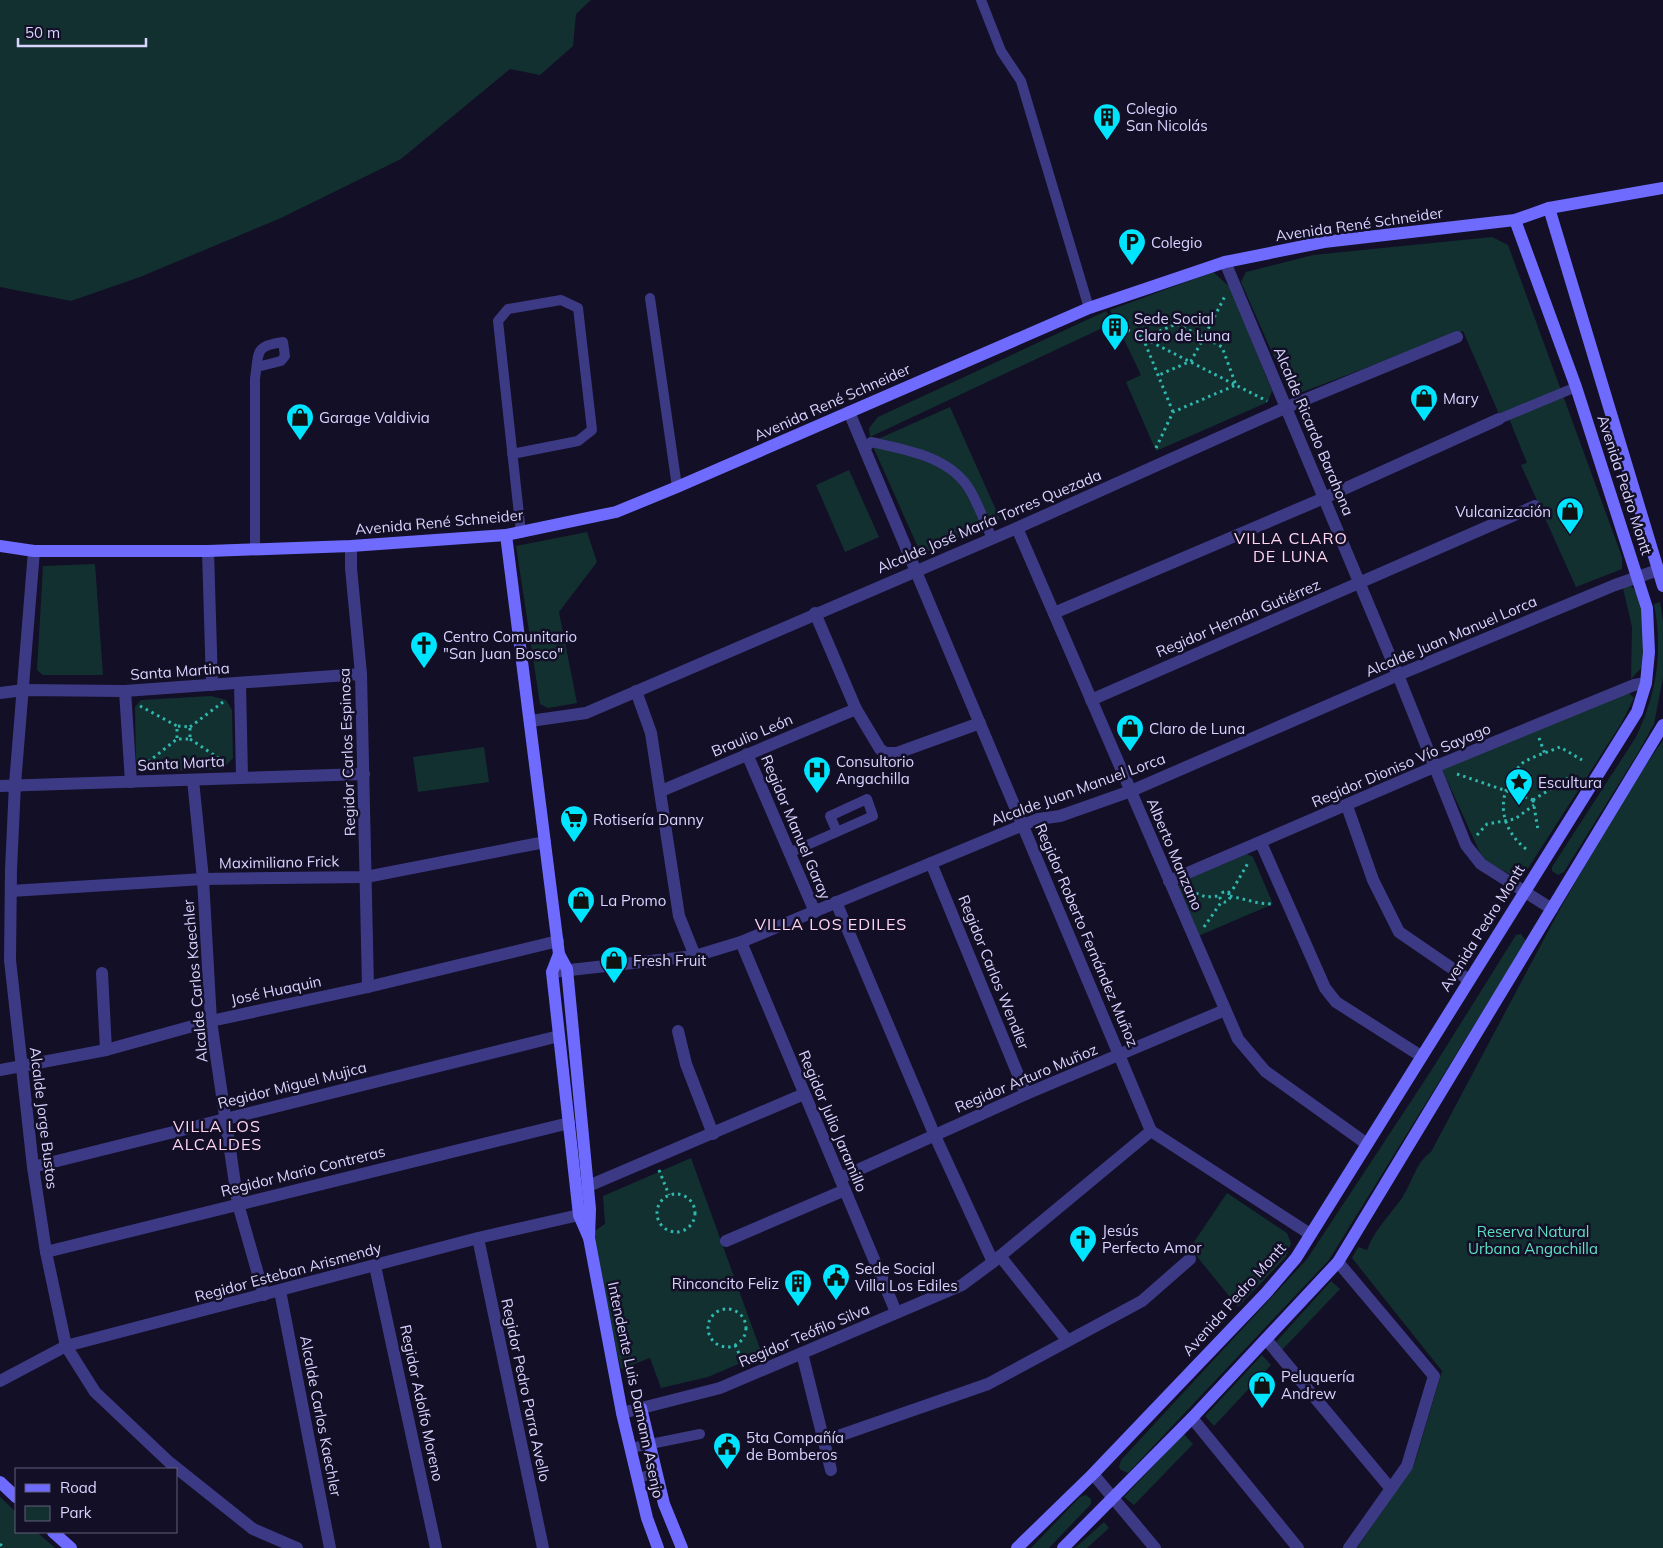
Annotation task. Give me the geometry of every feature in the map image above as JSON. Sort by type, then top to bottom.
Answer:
[{"type":"main road","name":"Avenida René Schneider","points":[[0,546],[34,551],[208,551],[351,546],[521,533],[616,512],[1089,308],[1224,262],[1324,242],[1515,220],[1549,208],[1663,188]]},
{"type":"main road","name":"Avenida Pedro Montt","points":[[1549,208],[1663,586]]},
{"type":"main road","name":"Avenida Pedro Montt","points":[[1017,1548],[1093,1474],[1266,1293],[1296,1258],[1637,712],[1646,683],[1649,626],[1647,608],[1576,387],[1515,220]]},
{"type":"main road","name":"Intendente Luis Damann Asenjo","points":[[506,535],[559,947],[567,969],[588,1185],[585,1212]]},
{"type":"main road","points":[[1063,1548],[1192,1418],[1338,1262],[1663,725]]},
{"type":"main road","name":"Intendente Luis Damann Asenjo","points":[[559,947],[552,972],[576,1191],[585,1212],[630,1448],[647,1518],[658,1548]]},
{"type":"main road","name":"Intendente Luis Damann Asenjo","points":[[641,1408],[669,1521],[682,1548]]},
{"type":"main road","points":[[0,1482],[15,1497]]},
{"type":"main road","points":[[54,1533],[71,1548]]},
{"type":"street","name":"Alcalde Ricardo Barahona","points":[[1224,262],[1287,407],[1466,845],[1481,864],[1552,909]]},
{"type":"street","name":"Alcalde José María Torres Quezada","points":[[530,721],[586,713],[815,613],[1017,528],[1287,407],[1457,337]]},
{"type":"street","name":"Regidor Roberto Fernández Muñoz","points":[[849,412],[1151,1131]]},
{"type":"street","points":[[1054,613],[1324,498],[1499,418]]},
{"type":"street","name":"Regidor Hernán Gutiérrez","points":[[1091,700],[1535,506]]},
{"type":"street","name":"Alberto Manzano","points":[[1017,528],[1130,791],[1175,879],[1197,945],[1238,1039],[1265,1071],[1367,1144]]},
{"type":"street","name":"Regidor Carlos Espinosa","points":[[351,546],[351,568],[361,674],[368,987]]},
{"type":"street","name":"Alcalde Jorge Bustos","points":[[34,551],[24,690],[5,871],[11,891],[5,961],[46,1252],[66,1346],[95,1392],[177,1468]]},
{"type":"street","points":[[208,551],[212,685]]},
{"type":"street","name":"Alcalde Juan Manuel Lorca","points":[[552,972],[695,956],[741,942],[1022,825],[1038,819],[1060,816],[1130,791],[1398,675],[1606,588],[1658,570]]},
{"type":"street","points":[[815,613],[856,709],[875,745],[885,753],[891,754],[980,723]]},
{"type":"street","name":"Santa Martina","points":[[0,693],[24,690],[125,692],[361,674]]},
{"type":"street","points":[[240,683],[242,777]]},
{"type":"street","name":"Regidor Dioniso Vío Sayago","points":[[1175,879],[1262,847],[1434,767],[1634,685],[1646,683]]},
{"type":"street","points":[[636,691],[652,733],[679,916],[695,956]]},
{"type":"street","points":[[125,692],[131,782]]},
{"type":"street","name":"Braulio León","points":[[661,791],[856,709]]},
{"type":"street","name":"Regidor Manuel Garay","points":[[747,754],[815,912]]},
{"type":"street","name":"Santa Marta","points":[[0,786],[15,784],[364,774]]},
{"type":"street","name":"Alcalde Carlos Kaechler","points":[[193,780],[203,879],[211,1021],[238,1204],[264,1295]]},
{"type":"street","points":[[1347,806],[1372,880],[1399,932],[1469,980]]},
{"type":"street","name":"Maximiliano Frick","points":[[11,891],[203,879],[366,877],[545,842]]},
{"type":"street","points":[[1262,847],[1325,988],[1336,1002],[1421,1056]]},
{"type":"street","name":"Regidor Carlos Wendler","points":[[931,863],[1026,1094]]},
{"type":"street","points":[[836,902],[935,1136],[996,1259],[1067,1340]]},
{"type":"street","name":"Regidor Julio Jaramillo","points":[[741,942],[896,1312]]},
{"type":"street","name":"José Huaquin","points":[[0,1070],[106,1050],[211,1021],[559,947]]},
{"type":"street","points":[[102,973],[106,1050]]},
{"type":"street","name":"Regidor Arturo Muñoz","points":[[840,1178],[1026,1094],[1120,1056],[1225,1010]]},
{"type":"street","points":[[678,1031],[686,1064],[713,1134]]},
{"type":"street","name":"Regidor Miguel Mujica","points":[[33,1167],[559,1036]]},
{"type":"street","points":[[576,1191],[804,1094]]},
{"type":"street","name":"Regidor Mario Contreras","points":[[46,1252],[569,1123]]},
{"type":"street","points":[[1151,1131],[1310,1234]]},
{"type":"street","name":"Regidor Teófilo Silva","points":[[622,1413],[720,1388],[962,1285],[1151,1131]]},
{"type":"street","points":[[726,1241],[845,1190]]},
{"type":"street","name":"Regidor Esteban Arismendy","points":[[0,1381],[66,1346],[478,1238],[585,1212]]},
{"type":"street","name":"Regidor Pedro Parra Avello","points":[[478,1238],[543,1548]]},
{"type":"street","points":[[824,1441],[988,1384],[1142,1301],[1190,1259]]},
{"type":"street","points":[[1338,1262],[1434,1376],[1406,1466],[1349,1548]]},
{"type":"street","name":"Regidor Adolfo Moreno","points":[[375,1266],[436,1548]]},
{"type":"street","name":"Alcalde Carlos Kaechler","points":[[280,1291],[330,1548]]},
{"type":"street","points":[[1266,1339],[1391,1489]]},
{"type":"street","points":[[802,1353],[831,1470]]},
{"type":"street","points":[[1192,1418],[1298,1548]]},
{"type":"street","name":"Alcalde Jorge Bustos","points":[[178,1469],[253,1529],[297,1548]]},
{"type":"street","points":[[1093,1474],[1155,1548]]},
{"type":"lane","points":[[980,1],[1001,51],[1021,81],[1089,308]]},
{"type":"lane","points":[[650,298],[677,487]]},
{"type":"lane","points":[[512,454],[578,441],[592,430],[578,308],[561,300],[508,309],[498,321],[512,454],[521,533]]},
{"type":"lane","points":[[255,549],[255,379],[257,367]]},
{"type":"lane","points":[[1499,418],[1576,387]]},
{"type":"lane","points":[[865,449],[871,442],[909,451],[937,461],[961,478],[968,488],[992,538]]},
{"type":"lane","points":[[789,853],[836,832]]},
{"type":"lane","points":[[630,1448],[700,1434]]},
{"type":"lane","points":[[638,1478],[656,1473]]},
{"type":"path","points":[[1159,375],[1191,361],[1225,295]]},
{"type":"path","points":[[1116,324],[1268,402]]},
{"type":"path","points":[[1143,338],[1176,324],[1204,337],[1222,347],[1236,385]]},
{"type":"path","points":[[1143,338],[1172,412]]},
{"type":"path","points":[[1156,448],[1172,412],[1236,385]]},
{"type":"path","points":[[139,705],[177,726],[190,727],[223,702]]},
{"type":"path","points":[[177,726],[177,739]]},
{"type":"path","points":[[190,727],[190,739]]},
{"type":"path","points":[[142,767],[177,739],[190,739],[226,763]]},
{"type":"path","points":[[1526,849],[1514,839],[1508,830],[1502,803],[1505,789],[1522,763],[1560,747],[1582,760]]},
{"type":"path","points":[[1449,771],[1533,800]]},
{"type":"path","points":[[1533,800],[1573,775]]},
{"type":"path","points":[[1533,800],[1538,830]]},
{"type":"path","points":[[1477,836],[1487,824],[1515,819],[1534,806]]},
{"type":"path","points":[[1222,901],[1228,901],[1229,894],[1242,871],[1262,847]]},
{"type":"path","points":[[1175,879],[1192,893],[1206,897],[1220,896],[1223,892],[1258,903],[1285,902]]},
{"type":"path","points":[[1220,896],[1222,901]]},
{"type":"path","points":[[1197,945],[1196,937],[1208,923],[1222,901]]},
{"type":"path","points":[[658,1168],[669,1195]]},
{"type":"path","points":[[681,1194],[687,1196],[694,1206],[695,1219],[687,1229],[674,1232],[663,1226],[659,1221],[657,1209],[664,1198],[669,1195],[681,1194]]},
{"type":"path","points":[[725,1309],[737,1312],[745,1322],[745,1334],[735,1345],[719,1346],[710,1337],[708,1331],[710,1319],[719,1311],[725,1309]]},
{"type":"path","points":[[735,1345],[744,1364]]},
{"type":"path","points":[[0,1544],[4,1548]]},
{"type":"green space","points":[[0,0],[591,0],[576,14],[573,46],[540,75],[510,69],[401,159],[281,218],[140,277],[71,301],[0,287]]},
{"type":"green space","points":[[1492,237],[1508,245],[1622,557],[1622,569],[1576,587],[1521,465],[1527,463],[1506,411],[1499,414],[1463,331],[1300,393],[1288,389],[1241,282],[1246,272],[1313,255]]},
{"type":"green space","points":[[1213,272],[1230,287],[1272,391],[1268,402],[1156,451],[1126,382],[1141,375],[1110,310]]},
{"type":"green space","points":[[1106,311],[1113,323],[870,437],[869,428],[878,417]]},
{"type":"green space","points":[[950,407],[1000,519],[921,554],[871,442]]},
{"type":"green space","points":[[849,470],[879,537],[845,552],[816,485]]},
{"type":"green space","points":[[587,532],[597,562],[559,612],[577,703],[548,708],[540,704],[516,546]]},
{"type":"green space","points":[[95,564],[103,675],[43,675],[37,670],[43,566]]},
{"type":"green space","points":[[1631,586],[1641,597],[1644,631],[1642,667],[1631,679],[1632,627],[1623,588]]},
{"type":"green space","points":[[1660,602],[1663,621],[1663,678],[1654,724],[1564,872],[1558,875],[1552,871],[1552,867],[1636,737],[1643,721],[1656,672],[1658,638],[1654,604]]},
{"type":"green space","points":[[1627,691],[1634,698],[1621,724],[1525,873],[1513,876],[1486,861],[1480,853],[1442,769]]},
{"type":"green space","points":[[211,696],[226,700],[232,710],[233,758],[223,769],[144,772],[136,763],[135,707],[141,700]]},
{"type":"green space","name":"Reserva Natural Urbana Angachilla","points":[[1663,740],[1663,1548],[1357,1548],[1414,1465],[1442,1371],[1352,1258],[1358,1247],[1367,1250],[1378,1229],[1406,1192],[1418,1167],[1431,1152],[1561,907],[1629,790]]},
{"type":"green space","points":[[484,747],[489,782],[418,792],[413,757]]},
{"type":"green space","points":[[1247,854],[1253,857],[1273,904],[1196,937],[1176,888],[1181,882]]},
{"type":"green space","points":[[1521,934],[1526,941],[1329,1260],[1128,1473],[1121,1470],[1119,1467],[1121,1460],[1307,1259],[1429,1074],[1516,935]]},
{"type":"green space","points":[[691,1158],[762,1354],[708,1377],[661,1388],[650,1358],[621,1369],[590,1234],[605,1224],[603,1196]]},
{"type":"green space","points":[[1227,1193],[1287,1233],[1291,1243],[1286,1257],[1238,1307],[1190,1248]]},
{"type":"green space","points":[[1331,1281],[1340,1289],[1282,1350],[1276,1342]]},
{"type":"green space","points":[[1262,1355],[1271,1365],[1214,1426],[1205,1416]]},
{"type":"green space","points":[[1184,1434],[1193,1444],[1134,1505],[1124,1497]]},
{"type":"green space","points":[[1086,1495],[1091,1499],[1091,1504],[1049,1548],[1031,1548],[1080,1497]]},
{"type":"green space","points":[[0,1497],[15,1511],[15,1533],[38,1533],[55,1548],[0,1548]]},
{"type":"green space","points":[[1104,1522],[1109,1528],[1087,1548],[1075,1548]]},
{"type":"place","name":"Colegio San Nicolás","points":[[1107,141]]},
{"type":"place","name":"Colegio","points":[[1132,266]]},
{"type":"place","name":"Sede Social Claro de Luna","points":[[1115,351]]},
{"type":"place","name":"Mary","points":[[1424,422]]},
{"type":"place","name":"Garage Valdivia","points":[[300,441]]},
{"type":"place","name":"Vulcanización","points":[[1570,535]]},
{"type":"place","name":"Centro Comunitario \"San Juan Bosco\"","points":[[424,669]]},
{"type":"place","name":"Claro de Luna","points":[[1130,752]]},
{"type":"place","name":"Consultorio Angachilla","points":[[817,794]]},
{"type":"place","name":"Escultura","points":[[1519,806]]},
{"type":"place","name":"Rotisería Danny","points":[[574,843]]},
{"type":"place","name":"La Promo","points":[[581,924]]},
{"type":"place","name":"Fresh Fruit","points":[[614,984]]},
{"type":"place","name":"Jesús Perfecto Amor","points":[[1083,1263]]},
{"type":"place","name":"Sede Social Villa Los Ediles","points":[[836,1301]]},
{"type":"place","name":"Rinconcito Feliz","points":[[798,1307]]},
{"type":"place","name":"Peluquería Andrew","points":[[1262,1409]]},
{"type":"place","name":"5ta Compañía de Bomberos","points":[[727,1470]]},
{"type":"district","name":"VILLA CLARO DE LUNA","points":[[1291,547]]},
{"type":"district","name":"VILLA LOS EDILES","points":[[831,924]]},
{"type":"district","name":"VILLA LOS ALCALDES","points":[[217,1135]]}]
